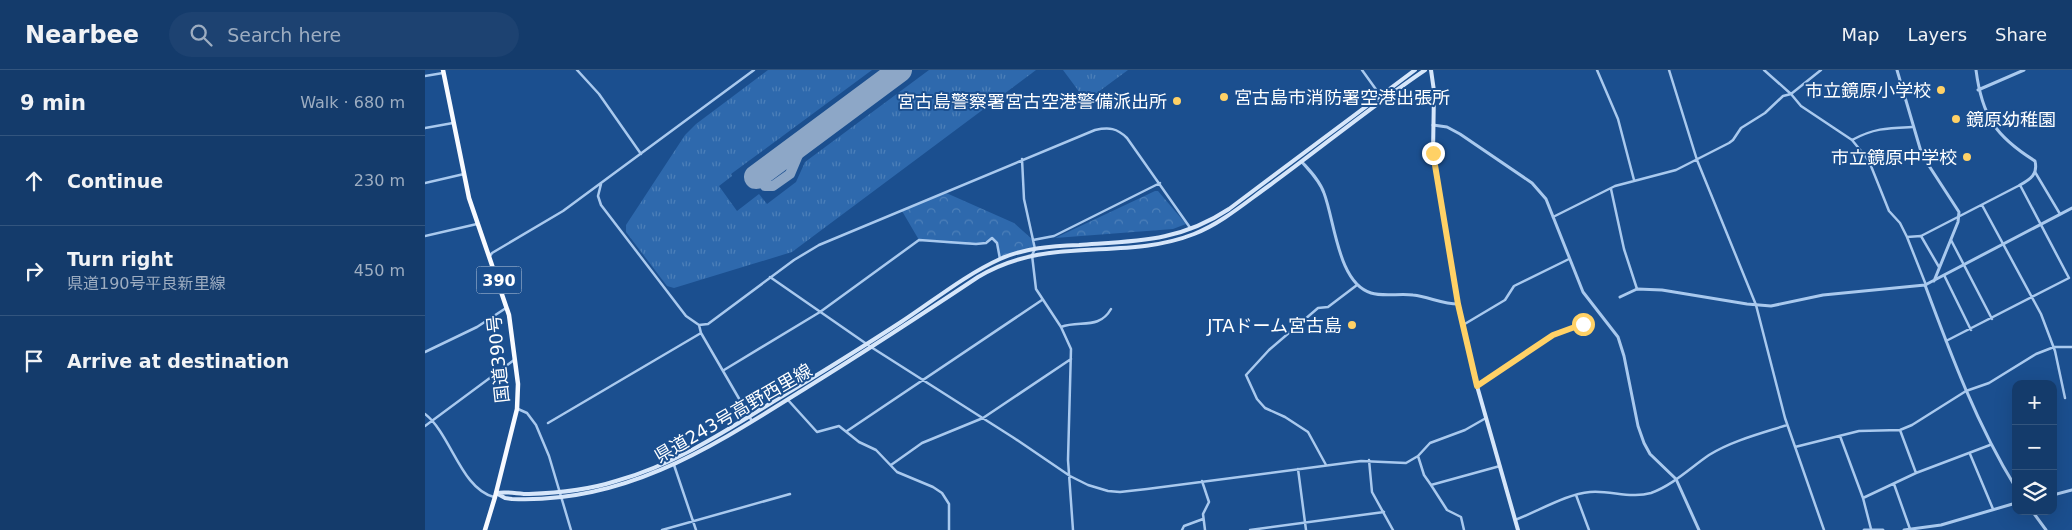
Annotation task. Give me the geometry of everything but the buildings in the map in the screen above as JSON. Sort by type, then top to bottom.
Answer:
[{"type":"highway","name":"国道390号","points":[[443,71],[464,174],[477,224],[507,307],[518,384],[517,409],[496,495],[485,530]]},
{"type":"main road","name":"県道243号高野西里線","points":[[561,495],[614,482],[653,469],[787,400],[957,285],[1000,259],[1035,249],[1155,239],[1192,230],[1229,209],[1415,70]]},
{"type":"main road","name":"県道243号高野西里線","points":[[496,495],[512,499],[561,495],[617,486],[674,465],[990,270],[1010,260],[1061,251],[1156,244],[1185,237],[1217,223],[1425,70]]},
{"type":"main road","points":[[1431,70],[1434,91],[1433,153],[1458,304],[1477,386],[1518,530]]},
{"type":"street","points":[[577,70],[599,94],[641,154]]},
{"type":"street","points":[[490,256],[491,253],[563,211],[754,70]]},
{"type":"street","points":[[1362,70],[1381,95]]},
{"type":"street","points":[[1597,70],[1618,119],[1633,180]]},
{"type":"street","points":[[1669,70],[1697,160],[1756,305],[1787,425],[1824,530]]},
{"type":"street","points":[[1764,70],[1813,116],[1852,140],[1869,161],[1889,211],[1900,223],[1907,237],[1946,341],[1990,445],[2012,481]]},
{"type":"street","points":[[1553,217],[1611,188],[1633,180],[1669,172],[1697,160],[1715,148],[1733,140],[1741,128],[1765,113],[1783,96],[1791,94],[1821,70]]},
{"type":"street","points":[[1897,70],[1912,127],[1922,155],[1960,216],[1934,281]]},
{"type":"street","points":[[1907,237],[1921,236],[2020,185],[2032,178],[2035,172],[2035,161],[2022,153],[1994,127],[1978,90],[1976,70]]},
{"type":"street","points":[[1978,90],[2024,70]]},
{"type":"street","points":[[425,76],[443,71]]},
{"type":"street","points":[[425,128],[453,122]]},
{"type":"street","points":[[1433,125],[1447,127],[1460,134],[1532,183],[1546,198],[1583,292],[1618,337],[1624,356],[1638,426],[1644,443],[1650,454],[1676,479],[1699,530]]},
{"type":"street","points":[[1852,140],[1866,132],[1879,128],[1912,127]]},
{"type":"street","points":[[601,184],[598,196],[601,205],[686,316],[699,325],[708,324],[770,277],[819,245],[1021,159],[1095,130],[1108,128],[1118,131],[1127,138],[1192,230]]},
{"type":"street","points":[[1021,159],[1025,199],[1035,249],[1032,255],[1036,289],[1061,327],[1069,343],[1071,360],[1068,424],[1073,530]]},
{"type":"street","points":[[1302,162],[1317,179],[1324,192],[1345,265],[1352,280],[1357,285],[1372,293],[1416,295],[1449,304],[1458,304]]},
{"type":"street","points":[[2035,172],[2060,214]]},
{"type":"street","points":[[425,183],[464,174]]},
{"type":"street","points":[[1033,240],[1054,236],[1160,183]]},
{"type":"street","points":[[1946,341],[1971,330],[2069,278],[2020,185]]},
{"type":"street","points":[[1611,188],[1624,249],[1637,289]]},
{"type":"street","points":[[1982,205],[2041,314],[2054,347],[2065,398]]},
{"type":"street","points":[[1620,297],[1637,289],[1681,292],[1756,305],[1782,304],[1823,296],[1926,285],[2072,208]]},
{"type":"street","points":[[425,236],[477,224]]},
{"type":"street","points":[[1921,236],[1939,268]]},
{"type":"street","points":[[724,370],[819,312],[919,240],[976,244],[985,243],[992,238],[997,243],[1000,259]]},
{"type":"street","points":[[1951,240],[1992,318]]},
{"type":"street","points":[[1463,325],[1505,300],[1514,286],[1569,259]]},
{"type":"street","points":[[1944,276],[1971,330]]},
{"type":"street","points":[[770,277],[869,346],[1070,476],[1096,488],[1120,492],[1369,460],[1407,463],[1418,456],[1430,443],[1465,430],[1487,418]]},
{"type":"street","points":[[1326,465],[1308,432],[1285,417],[1265,408],[1257,399],[1245,375],[1269,350],[1318,308],[1328,308],[1357,285]]},
{"type":"street","points":[[847,431],[1042,300]]},
{"type":"street","points":[[425,352],[477,328],[507,307]]},
{"type":"street","points":[[1061,327],[1099,322],[1107,316],[1111,309]]},
{"type":"street","points":[[1477,386],[1553,335],[1583,324]]},
{"type":"street","points":[[699,325],[701,333],[724,370],[750,419]]},
{"type":"street","points":[[549,423],[701,333]]},
{"type":"street","points":[[1795,447],[1859,432],[1900,430],[1912,425],[1966,391],[1989,383],[2036,354],[2054,347],[2072,347]]},
{"type":"street","points":[[425,426],[515,359]]},
{"type":"street","points":[[891,465],[922,443],[983,418],[1071,360]]},
{"type":"street","points":[[787,400],[817,432],[839,426],[859,442],[876,450],[897,472],[933,487],[942,493],[949,504],[949,530]]},
{"type":"street","points":[[517,409],[527,413],[536,425],[549,456],[571,530]]},
{"type":"street","points":[[425,414],[433,420],[476,487],[489,496],[496,495]]},
{"type":"street","points":[[1515,520],[1560,502],[1573,494],[1591,492],[1642,495],[1660,489],[1717,451],[1787,425]]},
{"type":"street","points":[[1900,430],[1916,474]]},
{"type":"street","points":[[1840,436],[1863,498],[1871,529]]},
{"type":"street","points":[[1863,498],[1916,474],[1990,445]]},
{"type":"street","points":[[1970,454],[1993,509]]},
{"type":"street","points":[[1418,456],[1424,475],[1447,510],[1461,517],[1464,530]]},
{"type":"street","points":[[1369,460],[1372,492],[1393,530]]},
{"type":"street","points":[[674,465],[696,530]]},
{"type":"street","points":[[1431,485],[1500,466]]},
{"type":"street","points":[[1298,469],[1306,530]]},
{"type":"street","points":[[1202,482],[1209,502],[1203,518],[1205,530]]},
{"type":"street","points":[[1894,484],[1910,529]]},
{"type":"street","points":[[2057,494],[2072,490]]},
{"type":"street","points":[[662,530],[790,494]]},
{"type":"street","points":[[1576,495],[1589,530]]},
{"type":"street","points":[[1904,530],[1941,525],[2012,504]]},
{"type":"street","points":[[1251,530],[1383,512]]},
{"type":"street","points":[[2035,515],[2045,530]]},
{"type":"street","points":[[1182,530],[1184,526],[1203,518]]},
{"type":"street","points":[[1864,530],[1883,530]]},
{"type":"green space","points":[[768,70],[872,70],[731,174],[732,176],[719,186],[737,211],[759,194],[767,204],[796,182],[805,162],[929,70],[1036,70],[792,252],[674,288],[667,286],[626,232],[626,225],[685,135],[696,124]]},
{"type":"green space","points":[[1063,70],[1128,70],[1086,101]]},
{"type":"green space","points":[[1158,191],[1186,224],[1173,229],[1055,238]]},
{"type":"green space","points":[[944,192],[1014,223],[1033,240],[1035,249],[1000,259],[997,243],[992,238],[977,244],[919,240],[902,211]]},
{"type":"taxiway","points":[[764,172],[760,180],[765,186],[773,186],[790,174],[803,143]]},
{"type":"runway","points":[[756,177],[900,70]]},
{"type":"place","name":"市立鏡原小学校","points":[[1941,90]]},
{"type":"place","name":"宮古島市消防署空港出張所","points":[[1224,97]]},
{"type":"place","name":"宮古島警察署宮古空港警備派出所","points":[[1177,101]]},
{"type":"place","name":"鏡原幼稚園","points":[[1956,119]]},
{"type":"place","name":"市立鏡原中学校","points":[[1967,157]]},
{"type":"place","name":"JTAドーム宮古島","points":[[1352,325]]},
{"type":"route","points":[[1433,153],[1458,304],[1477,386],[1553,335],[1583,324]]}]
